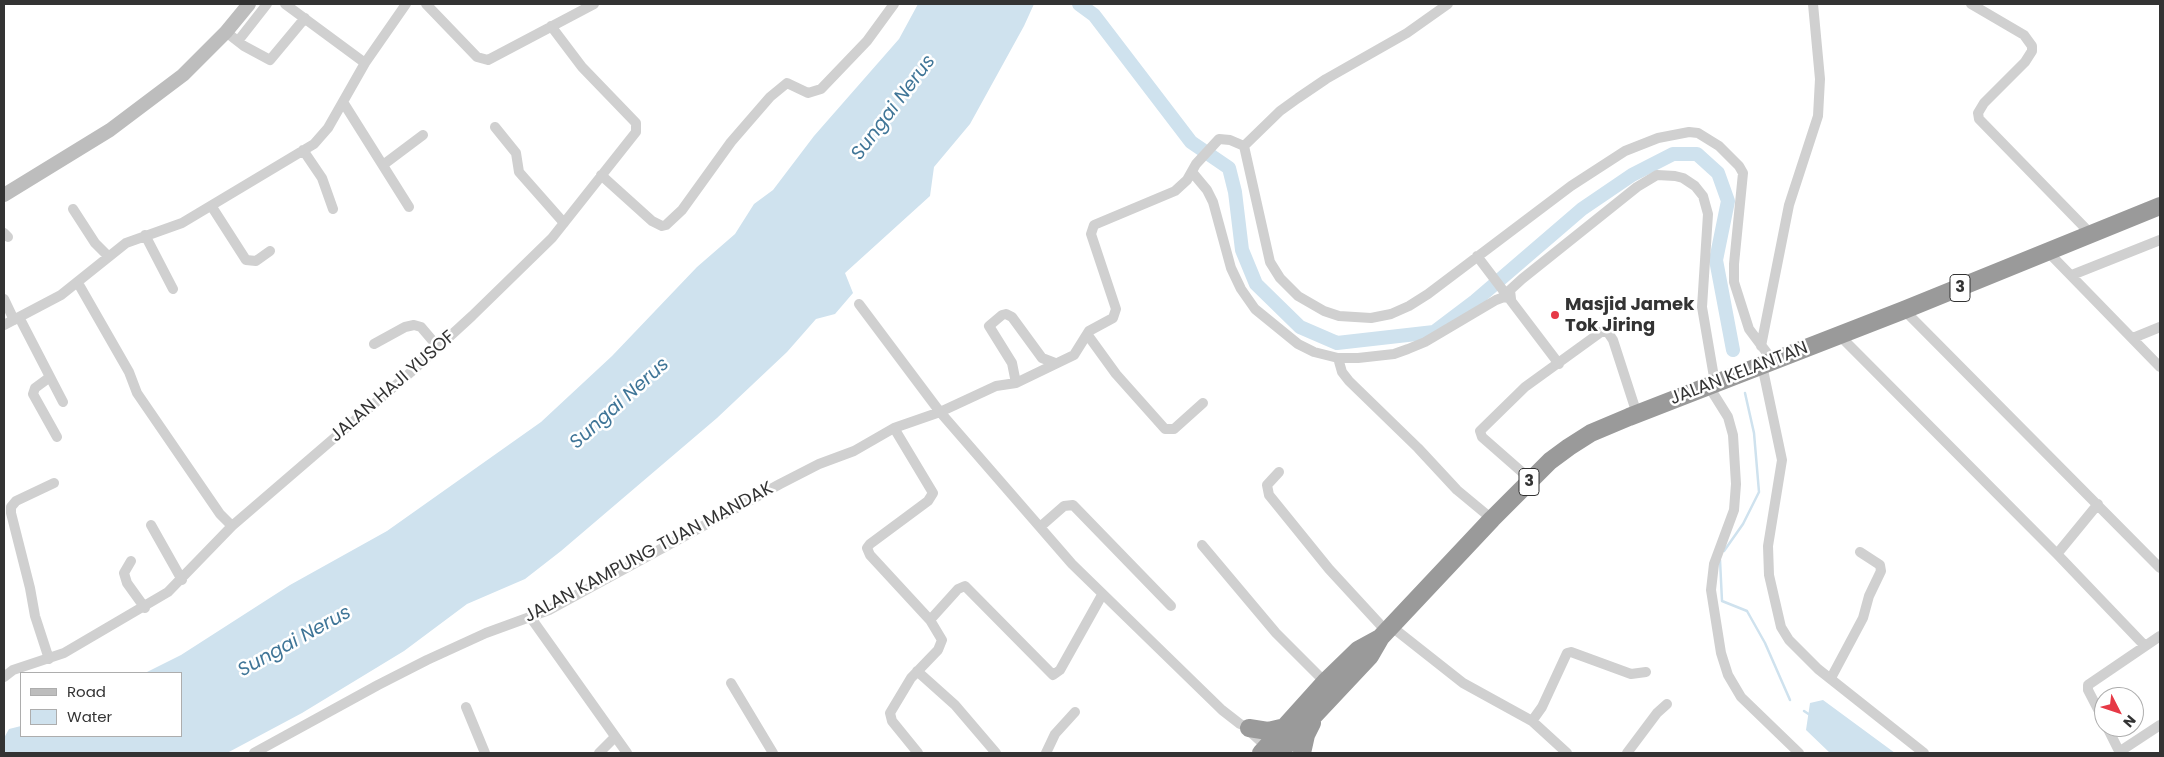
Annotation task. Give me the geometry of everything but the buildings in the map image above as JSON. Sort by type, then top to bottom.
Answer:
[{"type":"highway","name":"JALAN KELANTAN","points":[[1271,751],[1323,706],[1370,656],[1387,632],[1531,480],[1569,447],[1591,433],[1713,383],[1904,310],[2160,206]]},
{"type":"highway","name":"JALAN KELANTAN","points":[[1271,751],[1285,726],[1325,682],[1358,650],[1387,632]]},
{"type":"highway","points":[[1302,753],[1306,735],[1323,706]]},
{"type":"highway","points":[[1271,751],[1251,743],[1247,728],[1268,731],[1285,726]]},
{"type":"main road","points":[[4,195],[132,114],[184,75],[226,32],[249,4]]},
{"type":"street","points":[[238,41],[267,4]]},
{"type":"street","points":[[285,4],[365,63]]},
{"type":"street","points":[[4,325],[61,296],[126,243],[182,223],[212,207],[322,137],[365,63],[406,4]]},
{"type":"street","points":[[426,4],[477,57],[484,59],[496,57],[594,4]]},
{"type":"street","points":[[601,175],[652,221],[662,226],[666,225],[682,210],[731,142],[770,97],[787,83],[808,93],[821,89],[867,41],[894,4]]},
{"type":"street","points":[[1244,146],[1280,111],[1298,98],[1326,79],[1391,44],[1448,4]]},
{"type":"street","points":[[1813,4],[1820,79],[1818,116],[1789,205],[1761,346],[1782,460],[1768,546],[1769,575],[1781,627],[1789,640],[1818,669],[1924,753]]},
{"type":"street","points":[[1971,4],[2024,35],[2032,46],[2032,51],[2025,62],[1984,104],[1978,117],[2091,234]]},
{"type":"street","points":[[226,32],[270,60],[304,18]]},
{"type":"street","name":"JALAN HAJI YUSOF","points":[[4,676],[13,670],[64,654],[145,608],[168,592],[182,580],[232,526],[365,413],[438,347],[519,271],[564,223],[636,132],[636,123],[582,67],[551,26]]},
{"type":"street","points":[[343,102],[409,207]]},
{"type":"street","points":[[495,127],[516,152],[519,172],[564,223]]},
{"type":"street","points":[[1244,146],[1270,262],[1289,288],[1312,305],[1339,316],[1371,318],[1391,314],[1409,306],[1428,294],[1571,186],[1624,151],[1658,138],[1689,132],[1698,133],[1719,146],[1743,172],[1734,282],[1742,314],[1749,329],[1761,346]]},
{"type":"street","points":[[382,165],[423,135]]},
{"type":"street","points":[[1203,403],[1174,429],[1165,429],[1116,374],[1087,334],[1112,318],[1116,309],[1091,234],[1094,225],[1175,191],[1219,140],[1230,140],[1244,146]]},
{"type":"street","points":[[304,150],[322,178],[333,209]]},
{"type":"street","points":[[1194,168],[1213,202],[1231,268],[1247,299],[1274,326],[1298,344],[1314,352],[1338,358],[1394,354],[1425,342],[1496,300],[1509,297]]},
{"type":"street","points":[[1509,297],[1510,292],[1522,279],[1636,187],[1657,175],[1683,178],[1695,186],[1703,196],[1708,214],[1702,307],[1713,383],[1731,422],[1736,484],[1734,510],[1714,564],[1711,584],[1712,607],[1721,652],[1728,675],[1741,697],[1787,750],[1799,753]]},
{"type":"street","points":[[212,207],[246,260],[256,261],[270,251]]},
{"type":"street","points":[[73,209],[94,243],[108,256]]},
{"type":"street","points":[[145,235],[173,289]]},
{"type":"street","points":[[2072,275],[2160,240]]},
{"type":"street","points":[[2048,252],[2160,367]]},
{"type":"street","points":[[1477,256],[1560,364]]},
{"type":"street","points":[[78,283],[129,372],[138,392],[220,514],[232,526]]},
{"type":"street","points":[[4,299],[63,402]]},
{"type":"street","points":[[859,304],[940,412],[1102,595],[1222,710],[1247,728]]},
{"type":"street","points":[[1904,310],[2160,568]]},
{"type":"street","points":[[1016,383],[1012,363],[989,326],[1002,314],[1012,317],[1042,358],[1055,363]]},
{"type":"street","points":[[374,344],[405,327],[414,325],[421,327],[438,347]]},
{"type":"street","points":[[2133,338],[2160,327]]},
{"type":"street","points":[[1531,480],[1482,437],[1480,431],[1525,387],[1560,364],[1601,332],[1607,331],[1613,340],[1637,414]]},
{"type":"street","name":"JALAN KAMPUNG TUAN MANDAK","points":[[254,753],[427,660],[486,633],[531,618],[646,558],[780,484],[854,450],[894,428],[940,412],[996,386],[1016,383],[1078,351],[1087,334]]},
{"type":"street","points":[[1839,335],[2057,554],[2145,646]]},
{"type":"street","points":[[1338,358],[1342,372],[1348,381],[1418,448],[1457,490],[1492,519]]},
{"type":"street","points":[[50,377],[35,388],[33,394],[56,437]]},
{"type":"street","points":[[894,428],[933,493],[928,501],[870,544],[867,552],[940,633],[942,644],[917,671],[890,713],[892,721],[918,753]]},
{"type":"street","points":[[1279,472],[1267,485],[1268,495],[1329,569],[1387,632],[1463,682],[1532,721],[1567,753]]},
{"type":"street","points":[[49,659],[35,616],[10,513],[11,507],[16,501],[54,483]]},
{"type":"street","points":[[1040,527],[1064,506],[1072,504],[1171,606]]},
{"type":"street","points":[[2057,554],[2098,504]]},
{"type":"street","points":[[150,525],[182,580]]},
{"type":"street","points":[[1202,544],[1276,633],[1325,682]]},
{"type":"street","points":[[1831,678],[1863,618],[1869,596],[1882,571],[1880,565],[1860,552]]},
{"type":"street","points":[[131,561],[124,573],[127,583],[145,608]]},
{"type":"street","points":[[930,620],[958,589],[962,586],[969,587],[1053,675],[1060,670],[1102,595]]},
{"type":"street","points":[[531,618],[627,753]]},
{"type":"street","points":[[2094,700],[2087,686],[2160,636]]},
{"type":"street","points":[[1532,721],[1542,707],[1566,653],[1571,652],[1630,674],[1646,672]]},
{"type":"street","points":[[917,671],[952,701],[996,753]]},
{"type":"street","points":[[731,683],[765,736],[773,753]]},
{"type":"street","points":[[1627,753],[1657,713],[1667,704]]},
{"type":"street","points":[[466,707],[485,753]]},
{"type":"street","points":[[1046,753],[1055,734],[1075,712]]},
{"type":"street","points":[[2144,736],[2160,725]]},
{"type":"street","points":[[599,753],[615,737]]},
{"type":"street","points":[[2112,737],[2118,748],[2122,750],[2142,737]]},
{"type":"water","name":"Sungai Nerus","points":[[918,4],[1034,4],[1024,26],[970,124],[934,167],[930,196],[845,273],[853,293],[835,314],[816,319],[787,352],[717,418],[561,551],[525,579],[467,604],[404,651],[302,713],[227,753],[4,753],[4,738],[9,729],[20,726],[20,737],[182,737],[182,672],[147,672],[181,655],[290,585],[387,531],[541,422],[612,356],[697,267],[735,234],[754,204],[773,190],[814,136],[899,39]]},
{"type":"water","points":[[1823,700],[1895,753],[1830,753],[1806,730],[1810,703]]},
{"type":"waterway","points":[[1079,4],[1094,15],[1191,142],[1229,168],[1235,192],[1242,250],[1256,284],[1300,327],[1337,343],[1434,332],[1475,301],[1582,209],[1632,175],[1673,154],[1697,154],[1718,173],[1728,201],[1716,260],[1733,350]]},
{"type":"waterway","points":[[1724,551],[1743,524],[1759,492],[1754,433],[1745,393]]},
{"type":"waterway","points":[[1720,560],[1722,601],[1747,611],[1765,643],[1790,700]]},
{"type":"waterway","points":[[1804,711],[1810,715]]},
{"type":"place","name":"Masjid Jamek Tok Jiring","points":[[1555,315]]}]
